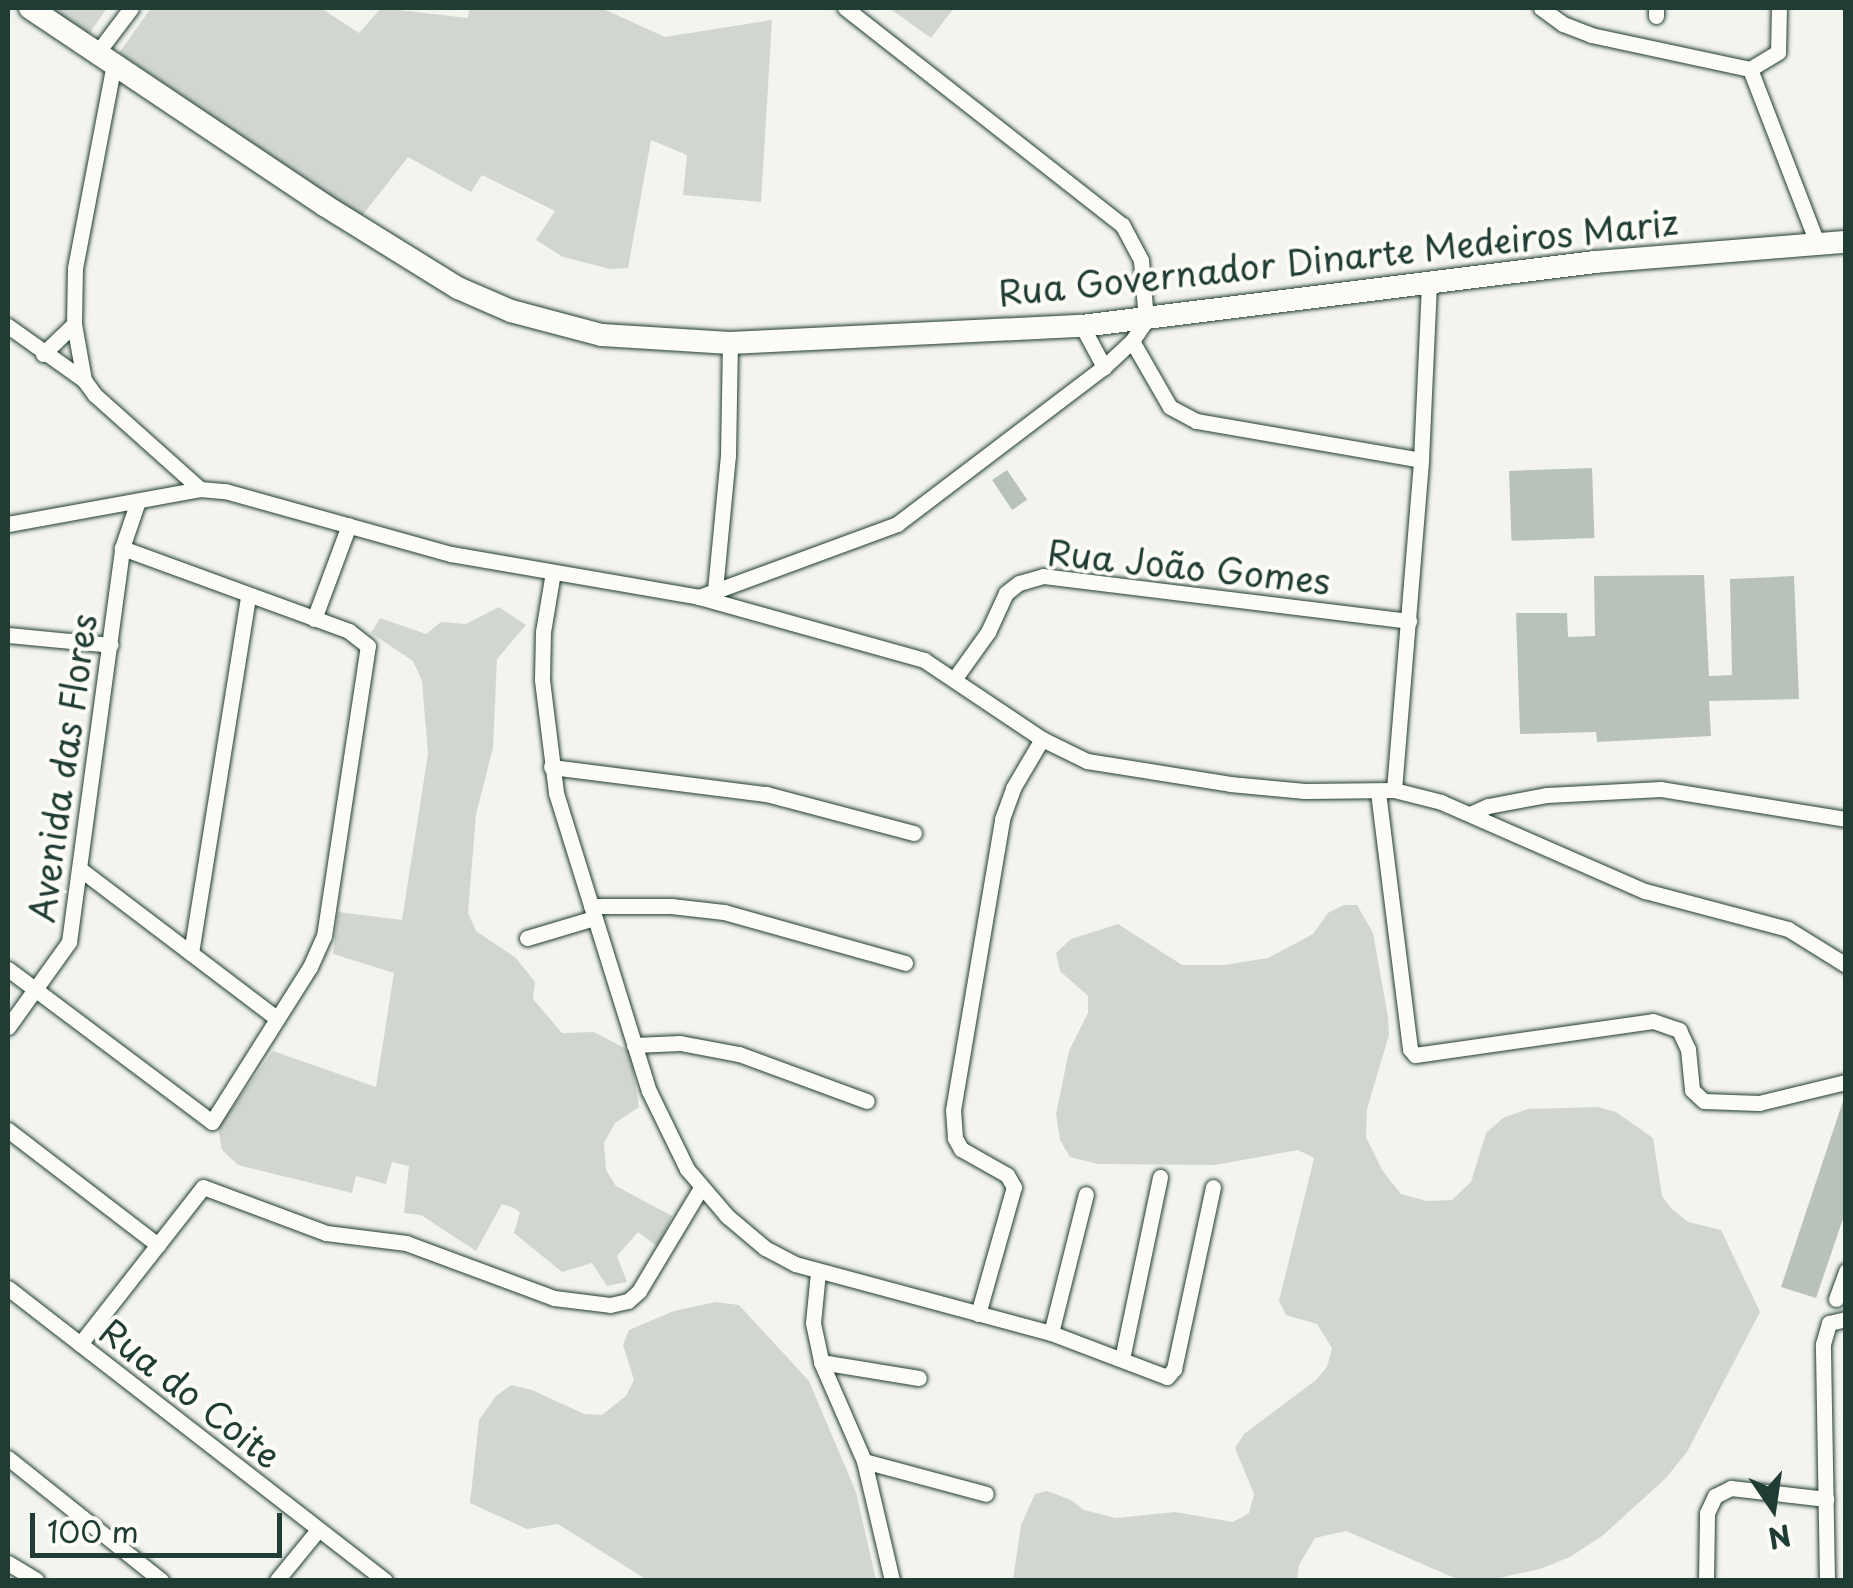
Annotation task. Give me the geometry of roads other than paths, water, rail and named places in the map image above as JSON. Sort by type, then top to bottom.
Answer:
[{"type":"main road","name":"Rua Governador Dinarte Medeiros Mariz","points":[[30,8],[324,206],[458,288],[511,311],[602,336],[730,343],[1082,326],[1595,262],[1846,242]]},
{"type":"street","points":[[130,8],[105,59],[75,268],[74,324],[84,380],[94,395],[200,489]]},
{"type":"street","points":[[699,597],[897,524],[1104,367],[1132,341],[1146,320],[1141,260],[1122,225],[845,8]]},
{"type":"street","points":[[1541,8],[1563,24],[1591,34],[1750,69],[1778,52],[1779,8]]},
{"type":"street","points":[[1750,69],[1818,245]]},
{"type":"street","points":[[1430,284],[1409,621],[1386,791],[1410,1049],[1415,1055],[1654,1021],[1679,1030],[1688,1049],[1692,1090],[1704,1101],[1759,1104],[1846,1082]]},
{"type":"street","points":[[43,354],[74,324]]},
{"type":"street","points":[[8,326],[84,380]]},
{"type":"street","points":[[1082,326],[1104,367]]},
{"type":"street","points":[[1132,341],[1170,407],[1182,416],[1216,426],[1421,460]]},
{"type":"street","points":[[715,590],[728,455],[730,343]]},
{"type":"street","points":[[8,524],[200,489],[252,498],[452,554],[699,597],[924,660],[1042,739],[1087,761],[1121,769],[1268,787],[1386,791],[1472,813],[1645,892],[1788,930],[1846,966]]},
{"type":"street","name":"Avenida das Flores","points":[[8,1027],[68,942],[122,548],[138,502]]},
{"type":"street","points":[[314,619],[348,525]]},
{"type":"street","points":[[8,969],[212,1122],[310,967],[324,936],[370,652],[361,638],[122,548]]},
{"type":"street","points":[[553,572],[542,632],[550,767],[592,912],[666,1131],[701,1188],[765,1248],[818,1272],[1051,1333],[1167,1377],[1174,1368],[1213,1187]]},
{"type":"street","name":"Rua João Gomes","points":[[955,678],[988,632],[1006,594],[1020,583],[1043,576],[1409,621]]},
{"type":"street","points":[[192,953],[248,598]]},
{"type":"street","points":[[8,635],[110,645]]},
{"type":"street","points":[[978,1314],[1014,1187],[1007,1175],[961,1149],[955,1138],[953,1110],[1002,820],[1013,788],[1042,739]]},
{"type":"street","points":[[550,767],[766,794],[914,833]]},
{"type":"street","points":[[1472,813],[1547,795],[1661,789],[1846,818]]},
{"type":"street","points":[[80,869],[276,1018]]},
{"type":"street","points":[[528,938],[592,912],[671,906],[724,912],[905,963]]},
{"type":"street","points":[[634,1045],[680,1043],[739,1054],[867,1101]]},
{"type":"street","points":[[8,1130],[158,1245]]},
{"type":"street","points":[[1122,1358],[1160,1177]]},
{"type":"street","points":[[80,1344],[203,1187],[326,1233],[406,1243],[554,1298],[610,1305],[628,1301],[639,1291],[701,1188]]},
{"type":"street","points":[[1051,1333],[1086,1194]]},
{"type":"street","points":[[1836,1299],[1846,1271]]},
{"type":"street","points":[[818,1272],[813,1323],[820,1362],[864,1460],[892,1580]]},
{"type":"street","name":"Rua do Coite","points":[[8,1288],[316,1531],[386,1580]]},
{"type":"street","points":[[1827,1580],[1826,1328],[1846,1319]]},
{"type":"street","points":[[820,1362],[920,1378]]},
{"type":"street","points":[[8,1458],[161,1580]]},
{"type":"street","points":[[864,1460],[986,1494]]},
{"type":"street","points":[[1706,1580],[1707,1513],[1715,1496],[1731,1488],[1826,1499]]},
{"type":"street","points":[[277,1580],[316,1531]]},
{"type":"street","points":[[8,1563],[36,1580]]}]
